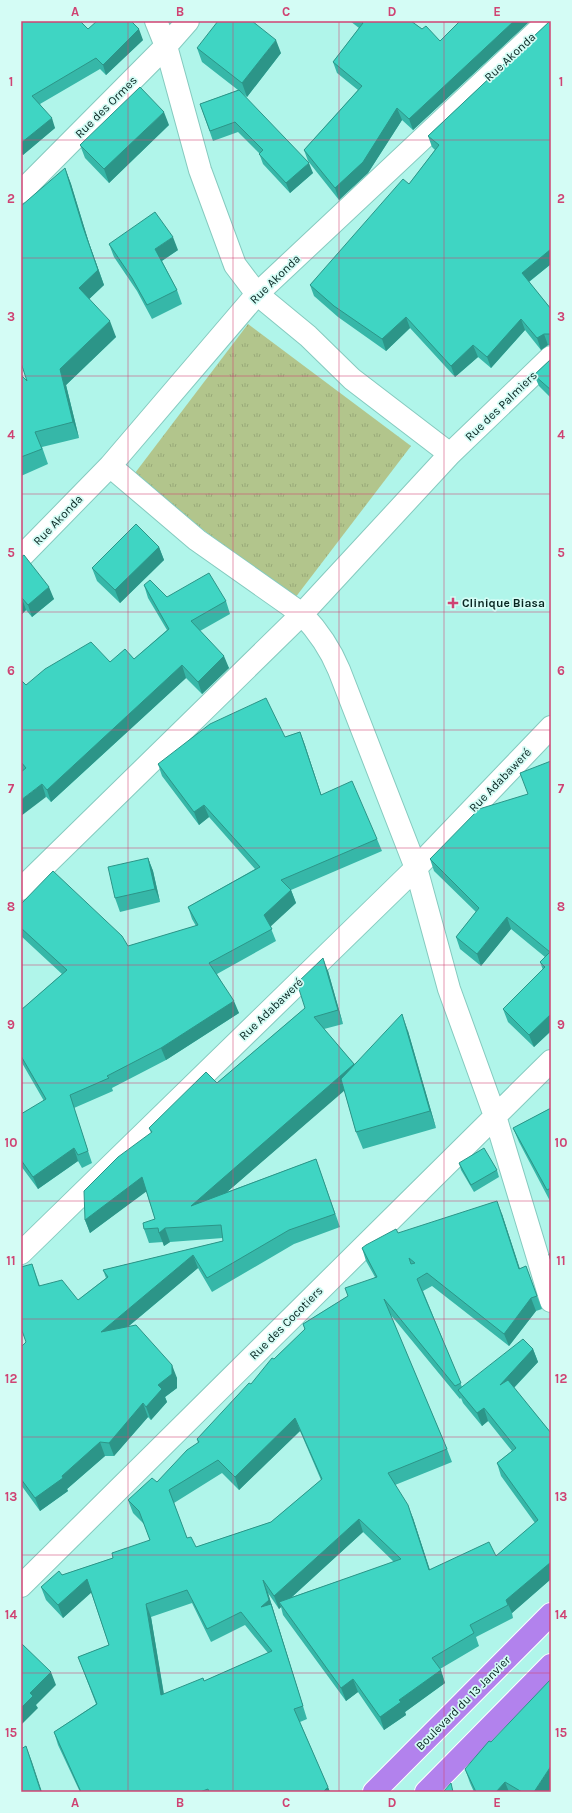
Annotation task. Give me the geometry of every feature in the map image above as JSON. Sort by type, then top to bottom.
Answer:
[{"type":"highway","name":"Boulevard du 13 Janvier","points":[[374,1792],[551,1614]]},
{"type":"highway","points":[[426,1792],[551,1665]]},
{"type":"street","points":[[156,21],[166,46],[200,170],[234,265],[257,294],[308,336],[352,379],[450,454]]},
{"type":"street","name":"Rue des Ormes","points":[[21,192],[166,46],[188,21]]},
{"type":"street","name":"Rue Akonda","points":[[21,557],[110,466],[257,294],[548,21]]},
{"type":"street","name":"Rue des Palmiers","points":[[21,889],[302,614],[450,454],[551,357]]},
{"type":"street","points":[[110,466],[197,540],[302,614],[320,634],[330,650],[416,868],[449,988],[495,1116],[551,1301]]},
{"type":"street","name":"Rue Adabaweré","points":[[21,1253],[416,868],[551,727]]},
{"type":"street","name":"Rue des Cocotiers","points":[[21,1586],[551,1060]]},
{"type":"green space","points":[[248,324],[411,446],[295,598],[132,477]]},
{"type":"building","points":[[21,21],[80,21],[88,29],[97,21],[131,21],[139,29],[103,65],[96,58],[32,96],[52,118],[21,143]]},
{"type":"building","points":[[218,21],[252,21],[276,40],[242,83],[197,48]]},
{"type":"building","points":[[361,21],[411,21],[422,29],[426,26],[440,41],[460,21],[514,21],[409,119],[397,108],[363,162],[335,188],[304,150],[362,86],[333,62],[363,23]]},
{"type":"building","points":[[550,21],[551,249],[522,273],[551,309],[551,334],[544,334],[537,338],[521,319],[487,357],[473,345],[451,366],[406,317],[382,339],[334,306],[310,285],[403,179],[409,184],[439,145],[428,136]]},
{"type":"building","points":[[140,87],[164,112],[104,169],[80,145]]},
{"type":"building","points":[[239,90],[309,163],[286,183],[259,154],[263,150],[235,122],[210,131],[200,104]]},
{"type":"building","points":[[65,168],[98,270],[79,288],[110,321],[60,369],[73,422],[35,432],[42,449],[21,457],[21,375],[27,381],[21,363],[21,206]]},
{"type":"building","points":[[155,212],[173,237],[155,249],[177,290],[147,305],[132,278],[109,244]]},
{"type":"building","points":[[551,359],[551,390],[534,375]]},
{"type":"building","points":[[136,524],[159,547],[115,590],[92,568]]},
{"type":"building","points":[[24,555],[49,587],[28,605],[21,598],[21,557]]},
{"type":"building","points":[[209,573],[226,601],[191,621],[224,656],[198,682],[182,665],[47,790],[42,784],[21,800],[21,772],[26,768],[21,762],[21,680],[26,685],[45,669],[91,642],[110,662],[125,649],[134,659],[169,629],[144,585],[150,580],[167,597]]},
{"type":"building","points":[[266,698],[285,737],[300,732],[321,795],[352,781],[377,839],[281,880],[291,890],[264,915],[272,929],[209,963],[234,1001],[161,1048],[107,1076],[109,1078],[70,1095],[88,1151],[78,1155],[74,1148],[33,1177],[21,1160],[21,1114],[46,1099],[21,1056],[21,1010],[67,970],[21,928],[21,904],[53,871],[122,936],[128,946],[198,925],[188,907],[260,867],[204,805],[194,812],[158,764],[210,724]]},
{"type":"building","points":[[551,761],[551,1014],[529,1035],[503,1009],[545,967],[540,962],[550,952],[507,917],[477,954],[456,937],[479,908],[430,859],[479,809],[528,794],[520,773]]},
{"type":"building","points":[[148,858],[155,889],[115,898],[108,867]]},
{"type":"building","points":[[323,958],[338,1010],[314,1017],[354,1064],[191,1206],[316,1159],[335,1214],[289,1230],[207,1278],[193,1255],[101,1332],[136,1325],[172,1365],[172,1374],[158,1385],[162,1389],[146,1407],[143,1403],[109,1443],[100,1442],[62,1476],[63,1478],[35,1498],[21,1479],[21,1347],[26,1342],[21,1328],[21,1267],[32,1264],[39,1286],[62,1280],[78,1300],[108,1277],[103,1270],[223,1241],[221,1225],[165,1228],[159,1233],[158,1228],[144,1229],[143,1223],[155,1219],[142,1177],[85,1220],[84,1191],[118,1157],[152,1132],[149,1128],[206,1072],[217,1083],[305,1008],[297,983]]},
{"type":"building","points":[[402,1014],[430,1111],[356,1132],[341,1079]]},
{"type":"building","points":[[551,1108],[551,1188],[547,1190],[513,1128]]},
{"type":"building","points":[[484,1148],[497,1170],[471,1185],[459,1163]]},
{"type":"building","points":[[497,1201],[519,1269],[526,1266],[537,1296],[531,1298],[504,1334],[427,1273],[417,1279],[461,1383],[455,1386],[384,1299],[447,1449],[388,1473],[408,1505],[429,1570],[489,1542],[496,1556],[538,1520],[497,1463],[516,1448],[484,1408],[477,1413],[458,1390],[523,1339],[533,1349],[500,1385],[508,1380],[551,1433],[551,1562],[506,1600],[508,1605],[470,1625],[474,1633],[432,1658],[441,1670],[399,1700],[401,1702],[380,1717],[353,1679],[341,1688],[279,1602],[401,1559],[359,1519],[274,1596],[263,1580],[269,1600],[261,1607],[271,1604],[303,1706],[294,1709],[328,1787],[323,1792],[209,1792],[208,1789],[200,1792],[81,1792],[54,1732],[97,1704],[78,1657],[109,1645],[87,1579],[58,1605],[41,1587],[59,1571],[62,1575],[113,1558],[112,1553],[150,1540],[139,1511],[128,1500],[152,1478],[157,1482],[187,1450],[199,1442],[197,1439],[249,1383],[251,1384],[272,1358],[274,1359],[305,1329],[303,1324],[348,1296],[345,1288],[377,1277],[362,1248],[396,1229],[398,1233]],"holes":[[[409,1258],[415,1263],[411,1264]],[[295,1418],[322,1479],[271,1522],[196,1547],[191,1537],[187,1538],[169,1490],[218,1460],[235,1477]],[[187,1590],[207,1629],[241,1612],[272,1651],[204,1681],[203,1678],[161,1695],[146,1604]]]},
{"type":"building","points":[[21,1643],[51,1672],[30,1693],[33,1696],[21,1708]]},
{"type":"building","points":[[551,1679],[551,1766],[534,1792],[522,1792],[505,1782],[496,1792],[476,1792],[465,1769],[489,1741],[491,1742]]},
{"type":"building","points":[[26,1746],[41,1792],[21,1792],[21,1749]]},
{"type":"building","points":[[451,1783],[453,1792],[443,1792]]},
{"type":"place","name":"Clinique Biasa","points":[[453,603]]}]
